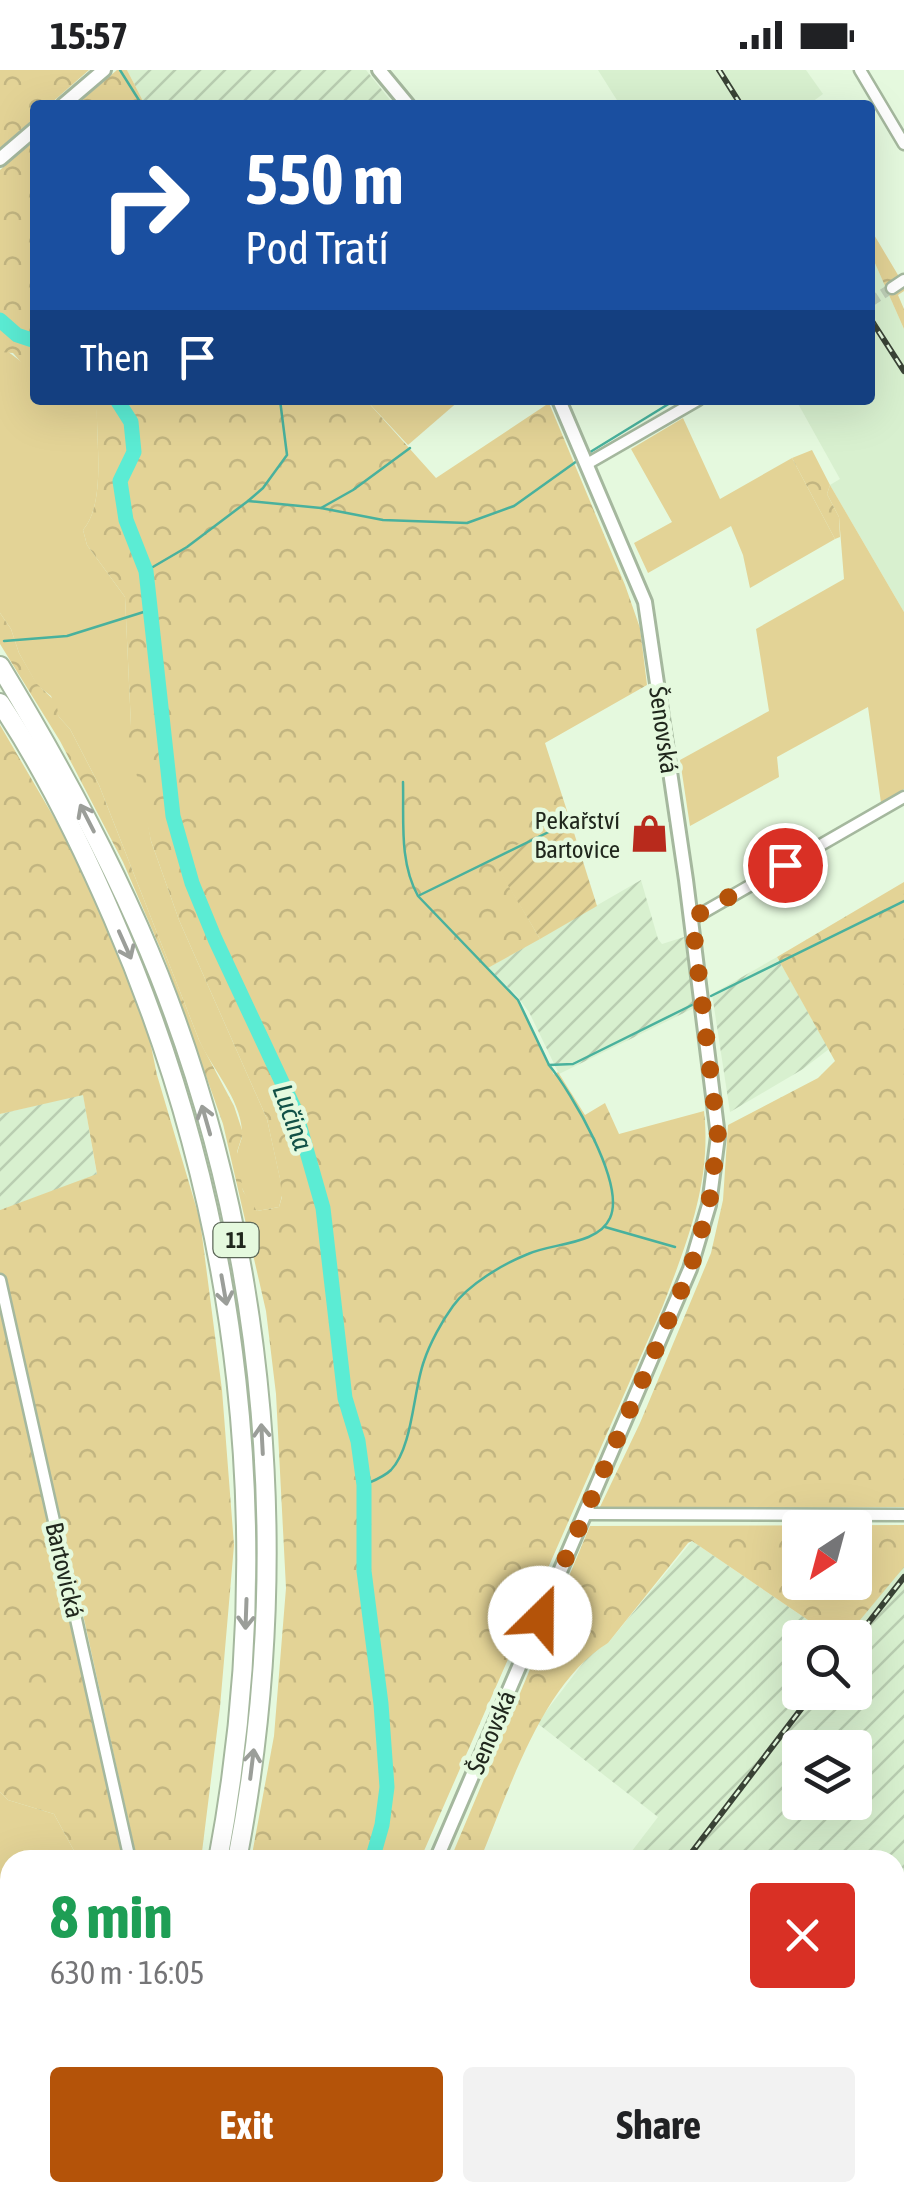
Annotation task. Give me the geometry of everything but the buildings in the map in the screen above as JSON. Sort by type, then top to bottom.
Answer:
[{"type":"highway","name":"11","points":[[0,666],[71,787],[159,976],[211,1136],[241,1266],[262,1434],[266,1584],[260,1701],[238,1850]]},
{"type":"highway","name":"11","points":[[0,703],[94,872],[142,983],[174,1078],[209,1204],[238,1383],[247,1524],[240,1700],[219,1850]]},
{"type":"street","points":[[69,100],[104,70]]},
{"type":"street","points":[[380,70],[404,100]]},
{"type":"street","points":[[860,70],[904,144]]},
{"type":"street","points":[[0,158],[30,132]]},
{"type":"street","points":[[892,288],[904,280]]},
{"type":"street","name":"Šenovská","points":[[440,1850],[690,1270],[709,1205],[718,1136],[692,918],[646,602],[561,405]]},
{"type":"street","points":[[587,464],[689,405]]},
{"type":"street","points":[[692,918],[904,797]]},
{"type":"street","name":"Bartovická","points":[[0,1280],[128,1850]]},
{"type":"street","points":[[585,1514],[904,1514]]},
{"type":"shaded area","points":[[127,70],[366,70],[390,100],[142,100]]},
{"type":"shaded area","points":[[598,70],[806,70],[823,94],[815,100],[617,100]]},
{"type":"shaded area","points":[[875,263],[904,329],[904,612],[830,485],[840,479],[799,405],[875,405]]},
{"type":"shaded area","points":[[641,880],[658,939],[662,944],[684,937],[694,1008],[559,1074],[529,1012],[488,968]]},
{"type":"shaded area","points":[[777,957],[829,1049],[730,1112],[712,994]]},
{"type":"shaded area","points":[[83,1094],[97,1175],[0,1210],[0,1114]]},
{"type":"shaded area","points":[[692,1541],[808,1620],[782,1620],[782,1710],[872,1710],[872,1620],[860,1620],[904,1566],[904,1850],[633,1850],[658,1817],[537,1723],[590,1654],[608,1643]]},
{"type":"green space","points":[[0,70],[89,70],[55,100],[30,100],[30,122],[0,148]]},
{"type":"green space","points":[[117,70],[127,70],[142,100],[82,100]]},
{"type":"green space","points":[[30,144],[30,370],[13,353],[0,352],[0,170]]},
{"type":"green space","points":[[875,236],[904,285],[904,291],[898,295],[904,309],[904,329],[875,263]]},
{"type":"green space","points":[[7,351],[30,368],[30,405],[97,408],[97,489],[95,505],[83,530],[87,545],[125,597],[131,726],[151,841],[179,920],[267,1119],[283,1192],[279,1207],[257,1211],[244,1192],[237,1170],[242,1134],[236,1107],[199,1040],[99,785],[51,696],[37,685],[0,613],[0,352]]},
{"type":"green space","points":[[91,405],[370,405],[436,478],[550,405],[640,628],[647,685],[545,743],[570,820],[492,857],[540,939],[488,968],[518,1000],[554,1075],[558,1072],[585,1115],[605,1103],[619,1134],[704,1111],[706,1137],[701,1187],[662,1308],[424,1850],[253,1850],[274,1736],[286,1588],[276,1394],[266,1311],[223,1124],[164,957],[123,862],[60,741],[0,644],[0,613],[37,684],[56,702],[59,717],[70,729],[99,785],[199,1040],[234,1106],[243,1133],[237,1152],[243,1191],[257,1211],[279,1207],[280,1179],[267,1119],[179,920],[151,841],[128,735],[131,726],[125,597],[87,545],[83,530],[97,489],[97,409]]},
{"type":"green space","points":[[371,405],[454,405],[408,445]]},
{"type":"green space","points":[[683,418],[720,499],[792,458],[835,539],[750,588],[731,526],[648,573],[634,543],[672,522],[631,449]]},
{"type":"green space","points":[[812,450],[830,485],[827,494],[839,517],[840,537],[835,539],[792,458]]},
{"type":"green space","points":[[830,485],[904,612],[904,789],[881,803],[868,707],[777,757],[779,777],[690,826],[680,760],[769,711],[756,629],[844,579],[839,517],[827,494]]},
{"type":"green space","points":[[0,725],[84,869],[144,1012],[157,1075],[200,1220],[222,1390],[234,1545],[202,1850],[135,1850],[75,1578],[64,1583],[128,1850],[74,1850],[54,1814],[8,1800],[0,1792],[0,1210],[97,1174],[83,1095],[0,1114]]},
{"type":"green space","points":[[570,820],[597,906],[540,939],[491,857]]},
{"type":"green space","points":[[904,882],[904,1507],[599,1509],[640,1423],[711,1253],[723,1200],[728,1125],[818,1078],[835,1061],[777,957]]},
{"type":"green space","points":[[782,1525],[782,1600],[872,1600],[872,1525],[904,1525],[904,1567],[860,1620],[808,1620],[692,1541],[688,1543],[608,1643],[564,1684],[546,1711],[484,1850],[454,1850],[590,1526]]},
{"type":"green space","points":[[0,1792],[8,1800],[54,1814],[74,1850],[0,1850]]},
{"type":"waterway","points":[[120,70],[139,100]]},
{"type":"waterway","name":"Lučina","points":[[0,320],[17,335],[30,339]]},
{"type":"waterway","name":"Lučina","points":[[120,405],[131,422],[134,452],[120,481],[126,520],[146,571],[173,816],[192,883],[215,939],[295,1110],[323,1208],[345,1398],[358,1441],[364,1485],[364,1571],[387,1787],[375,1850]]},
{"type":"waterway","points":[[146,571],[187,547],[263,488],[287,455],[281,405]]},
{"type":"waterway","points":[[587,454],[667,405]]},
{"type":"waterway","points":[[321,508],[410,448]]},
{"type":"waterway","points":[[248,501],[321,508],[383,520],[467,523],[514,506],[577,461]]},
{"type":"waterway","points":[[4,641],[67,636],[150,610]]},
{"type":"waterway","points":[[403,782],[405,855],[418,896],[518,1000],[549,1065]]},
{"type":"waterway","points":[[420,895],[567,823]]},
{"type":"waterway","points":[[711,996],[904,901]]},
{"type":"waterway","points":[[364,1485],[388,1472],[398,1460],[427,1354],[460,1298],[508,1263],[538,1250],[585,1238],[604,1227],[610,1218],[613,1203],[604,1162],[582,1116],[549,1065],[573,1064],[694,1004]]},
{"type":"waterway","points":[[605,1227],[675,1247]]},
{"type":"tunnel","points":[[875,299],[892,288]]},
{"type":"railway","points":[[719,70],[738,100]]},
{"type":"railway","points":[[875,326],[904,371]]},
{"type":"railway","points":[[871,1620],[904,1577]]},
{"type":"railway","points":[[694,1850],[800,1710]]},
{"type":"place","name":"Pekařství Bartovice","points":[[650,834]]},
{"type":"route","points":[[540,1618],[690,1270],[709,1205],[718,1136],[692,918],[785,865]]}]
